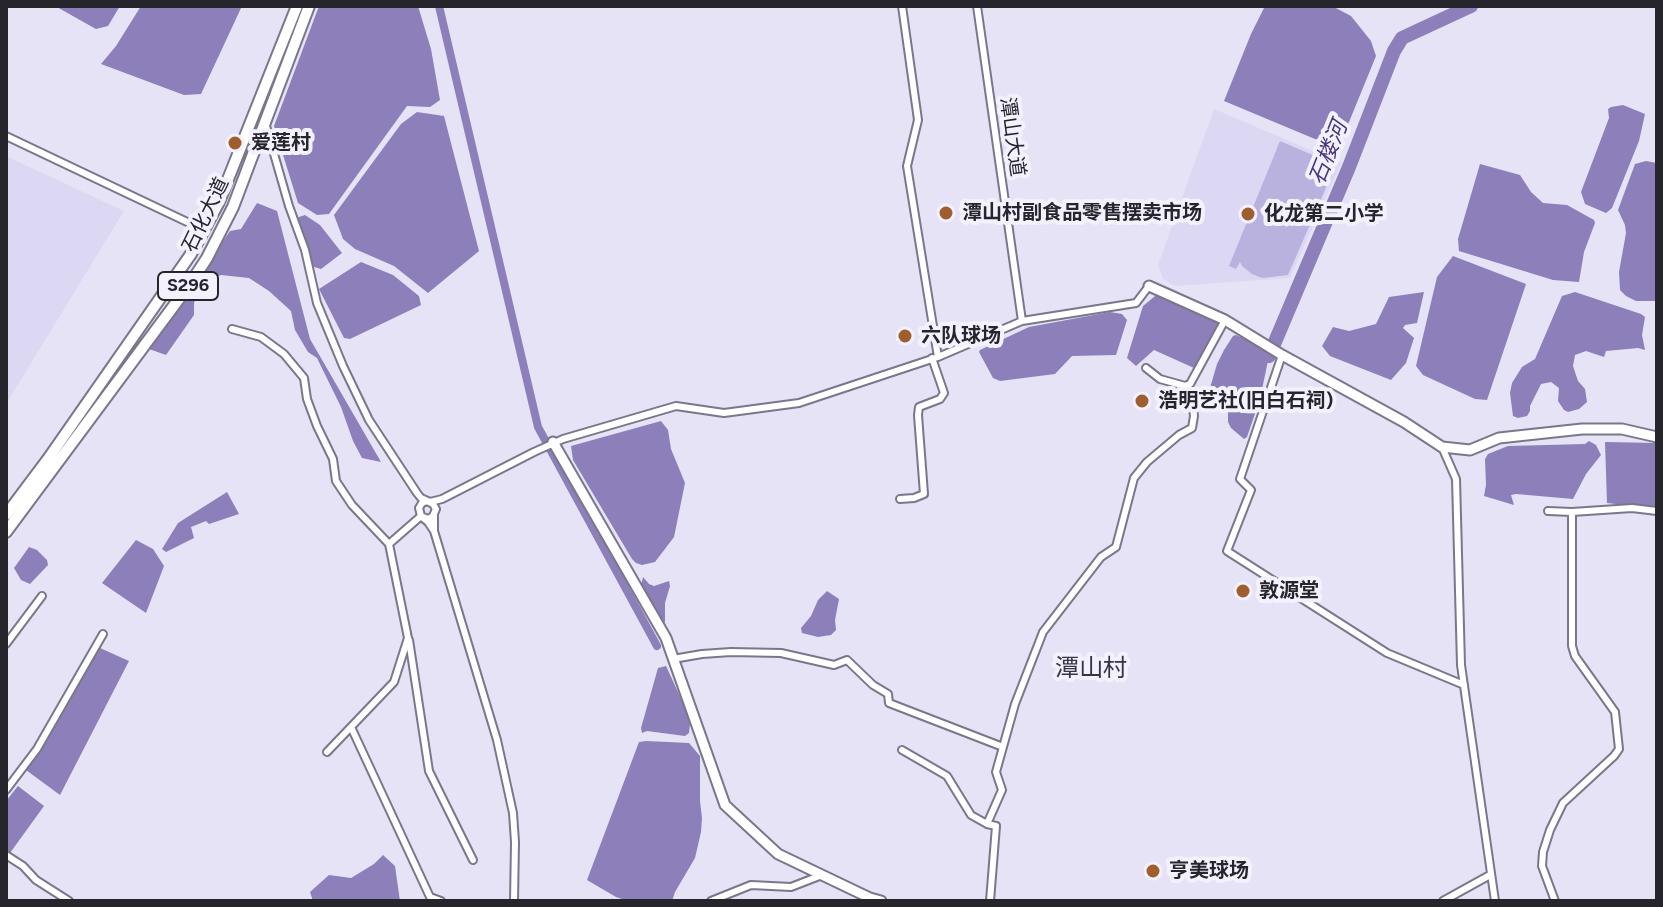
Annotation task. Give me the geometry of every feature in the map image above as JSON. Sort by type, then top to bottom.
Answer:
[{"type":"main road","name":"石化大道","points":[[6,515],[191,254],[219,202],[297,6]]},
{"type":"main road","name":"石化大道","points":[[6,532],[207,258],[233,207],[309,6]]},
{"type":"street","points":[[900,499],[924,494],[919,407],[940,399],[944,393],[935,358],[907,166],[918,120],[902,6]]},
{"type":"street","name":"潭山大道","points":[[977,6],[1022,321]]},
{"type":"street","points":[[266,124],[305,250],[317,303],[343,366],[369,420],[417,493],[435,506],[434,531]]},
{"type":"street","points":[[6,136],[204,230]]},
{"type":"street","points":[[389,544],[421,514],[424,502],[442,499],[553,442],[676,406],[724,413],[799,403],[935,358],[1022,321],[1136,303],[1149,286],[1225,320],[1442,447],[1470,450],[1499,438],[1582,429],[1622,429],[1657,437]]},
{"type":"street","points":[[1146,368],[1160,379],[1185,386],[1190,384],[1225,320]]},
{"type":"street","points":[[232,329],[261,337],[284,354],[304,378],[307,399],[333,459],[336,481],[352,505],[389,544],[429,771],[473,860]]},
{"type":"street","points":[[1280,354],[1240,479],[1251,490],[1227,551],[1387,653],[1464,685]]},
{"type":"street","points":[[987,824],[1002,790],[996,772],[1015,704],[1043,632],[1101,557],[1116,547],[1134,478],[1147,462],[1192,428],[1193,406],[1185,386]]},
{"type":"street","points":[[553,442],[666,638],[725,805],[778,854],[881,901]]},
{"type":"street","points":[[1442,447],[1456,479],[1461,665],[1495,901]]},
{"type":"street","points":[[417,493],[421,514],[434,531],[497,740],[513,813],[514,901]]},
{"type":"street","points":[[421,514],[428,519],[442,499]]},
{"type":"street","points":[[1548,511],[1632,508],[1657,511]]},
{"type":"street","points":[[1555,901],[1542,866],[1550,830],[1563,803],[1619,749],[1615,712],[1575,656],[1572,646],[1572,512]]},
{"type":"street","points":[[6,644],[42,596]]},
{"type":"street","points":[[6,790],[37,749],[103,634]]},
{"type":"street","points":[[327,752],[394,682],[408,638]]},
{"type":"street","points":[[673,659],[731,652],[781,653],[834,665],[847,660],[873,685],[888,694],[889,703],[1003,747]]},
{"type":"street","points":[[351,727],[430,897],[441,901]]},
{"type":"street","points":[[902,750],[947,776],[971,815],[996,826],[990,901]]},
{"type":"street","points":[[6,855],[23,866],[36,880],[69,901]]},
{"type":"street","points":[[711,901],[751,885],[791,887],[822,875]]},
{"type":"street","points":[[1443,901],[1490,875]]},
{"type":"shaded area","points":[[55,6],[120,6],[108,26],[96,29]]},
{"type":"shaded area","points":[[141,6],[242,6],[201,94],[184,95],[101,64]]},
{"type":"shaded area","points":[[319,6],[418,6],[431,49],[440,100],[430,107],[407,106],[329,214],[317,215],[298,203],[274,126]]},
{"type":"shaded area","points":[[1265,6],[1332,6],[1351,16],[1371,41],[1376,56],[1340,144],[1315,139],[1224,101]]},
{"type":"shaded area","points":[[1623,105],[1645,114],[1639,141],[1612,208],[1606,213],[1585,204],[1581,192],[1609,118],[1608,109]]},
{"type":"shaded area","name":"化龙第二小学","points":[[1214,109],[1341,163],[1290,278],[1175,286],[1163,279],[1158,265]]},
{"type":"shaded area","points":[[417,112],[444,116],[479,251],[428,293],[394,266],[355,249],[343,239],[334,215],[401,124]]},
{"type":"shaded area","points":[[1280,141],[1336,165],[1288,275],[1262,278],[1252,274],[1240,262],[1236,269],[1229,266]]},
{"type":"shaded area","points":[[6,156],[124,211],[6,404]]},
{"type":"shaded area","points":[[1646,161],[1657,163],[1657,301],[1636,301],[1620,290],[1619,272],[1626,233],[1618,210],[1635,164]]},
{"type":"shaded area","points":[[1480,164],[1520,175],[1543,203],[1567,205],[1594,220],[1579,282],[1553,280],[1459,251],[1458,239]]},
{"type":"shaded area","points":[[257,203],[277,211],[310,339],[381,462],[362,458],[317,358],[308,352],[295,330],[291,311],[249,278],[221,275],[202,283],[194,303],[194,315],[166,355],[149,349],[230,231],[241,229]]},
{"type":"shaded area","points":[[305,215],[320,225],[342,253],[321,269],[311,266],[296,218]]},
{"type":"shaded area","points":[[1453,256],[1526,284],[1487,400],[1475,399],[1423,375],[1416,366],[1437,277]]},
{"type":"shaded area","points":[[361,262],[393,275],[419,296],[421,305],[350,339],[344,338],[319,289]]},
{"type":"shaded area","points":[[1160,292],[1219,321],[1219,327],[1194,368],[1154,350],[1136,366],[1127,358],[1143,306]]},
{"type":"shaded area","points":[[1424,292],[1417,323],[1403,328],[1414,338],[1406,363],[1391,380],[1330,356],[1322,346],[1333,327],[1349,331],[1376,324],[1389,297]]},
{"type":"shaded area","points":[[1575,292],[1645,317],[1642,335],[1645,350],[1606,351],[1604,357],[1586,351],[1575,355],[1573,366],[1578,381],[1585,389],[1587,402],[1579,409],[1564,410],[1558,401],[1559,388],[1551,382],[1541,384],[1527,416],[1513,416],[1512,383],[1522,367],[1535,359],[1562,296]]},
{"type":"shaded area","points":[[1110,312],[1122,314],[1127,320],[1116,355],[1072,356],[1055,374],[1000,381],[993,378],[979,352],[1029,327]]},
{"type":"shaded area","points":[[1236,335],[1261,346],[1269,356],[1260,399],[1244,439],[1231,428],[1228,409],[1210,388],[1217,364]]},
{"type":"shaded area","points":[[661,421],[668,430],[671,449],[685,483],[674,537],[655,562],[642,565],[632,559],[573,460],[571,446]]},
{"type":"shaded area","points":[[1589,441],[1596,445],[1601,455],[1586,474],[1573,499],[1516,494],[1511,495],[1514,505],[1484,496],[1485,459],[1488,454],[1508,446],[1585,444]]},
{"type":"shaded area","points":[[1605,442],[1657,443],[1657,509],[1607,503]]},
{"type":"shaded area","points":[[227,492],[239,514],[191,527],[194,538],[166,552],[162,549],[178,523]]},
{"type":"shaded area","points":[[136,540],[153,549],[164,566],[146,613],[102,583]]},
{"type":"shaded area","points":[[29,547],[37,550],[48,565],[30,584],[21,580],[14,568]]},
{"type":"shaded area","points":[[643,577],[654,586],[669,581],[665,623],[641,586]]},
{"type":"shaded area","points":[[827,591],[839,599],[836,630],[831,635],[818,637],[802,633],[801,628]]},
{"type":"shaded area","points":[[100,648],[129,661],[60,795],[26,770]]},
{"type":"shaded area","points":[[666,666],[690,724],[689,733],[685,736],[642,733],[658,668]]},
{"type":"shaded area","points":[[639,742],[689,743],[700,756],[701,832],[695,858],[672,901],[628,901],[587,880]]},
{"type":"shaded area","points":[[18,786],[44,806],[10,853],[6,851],[6,801]]},
{"type":"shaded area","points":[[383,855],[395,866],[400,901],[313,901],[310,892],[329,875],[351,878]]},
{"type":"waterway","points":[[439,6],[538,427],[657,646]]},
{"type":"waterway","name":"石楼河","points":[[1269,356],[1394,51],[1402,38],[1471,6]]},
{"type":"place","name":"爱莲村","points":[[235,143]]},
{"type":"place","name":"潭山村副食品零售摆卖市场","points":[[946,213]]},
{"type":"place","name":"化龙第二小学","points":[[1248,214]]},
{"type":"place","name":"六队球场","points":[[905,336]]},
{"type":"place","name":"浩明艺社(旧白石祠)","points":[[1142,401]]},
{"type":"place","name":"敦源堂","points":[[1243,591]]},
{"type":"place","name":"亨美球场","points":[[1153,871]]},
{"type":"district","name":"潭山村","points":[[1091,669]]}]
